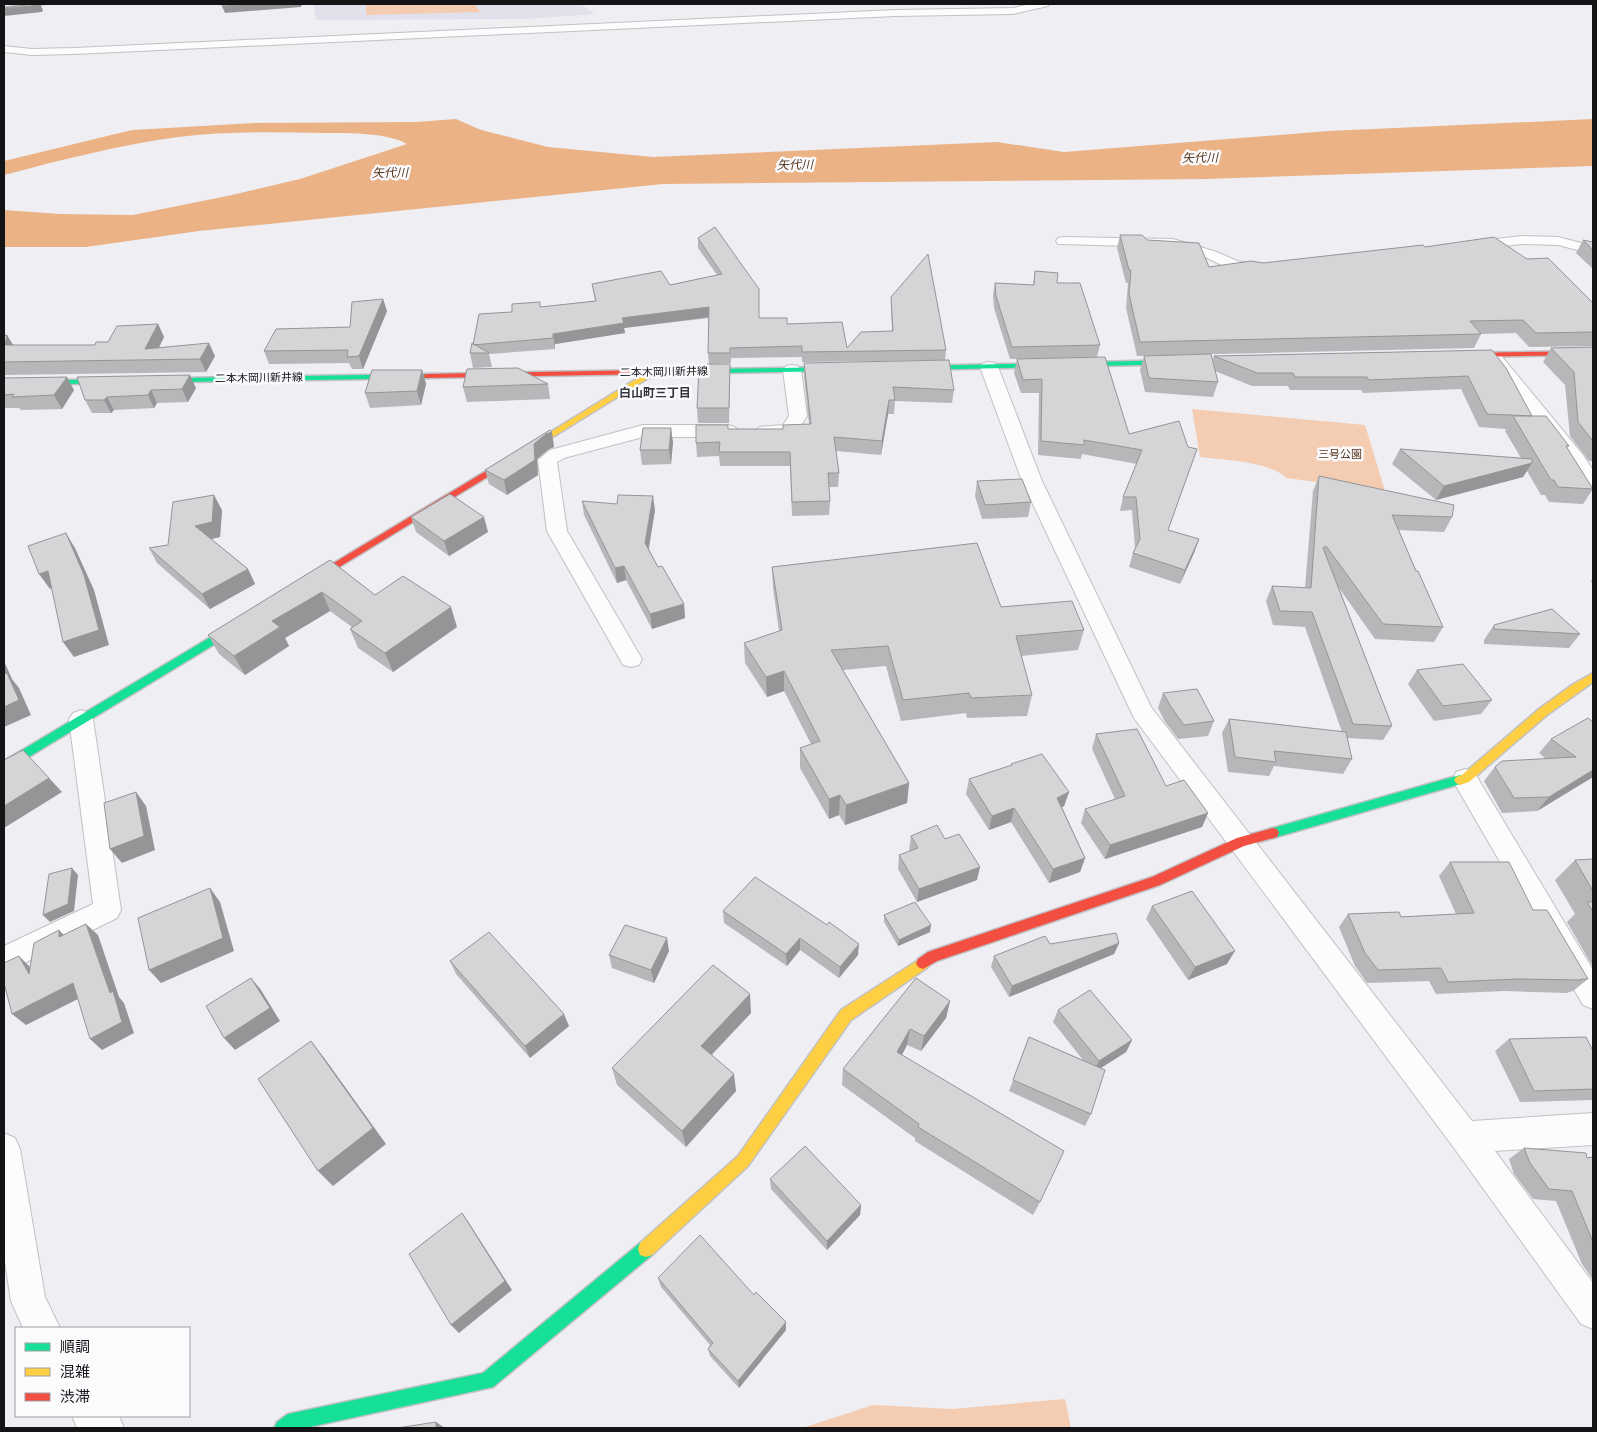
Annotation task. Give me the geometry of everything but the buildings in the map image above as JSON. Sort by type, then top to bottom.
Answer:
[{"type":"street","points":[[11,6],[42,4]]},
{"type":"street","points":[[4,50],[32,52],[74,51],[895,13],[1013,11],[1044,4]]},
{"type":"street","points":[[1453,247],[1522,240],[1558,241],[1593,250]]},
{"type":"street","points":[[1063,241],[1173,243],[1212,255],[1233,265],[1258,269],[1278,267]]},
{"type":"street","points":[[1442,356],[1593,353]]},
{"type":"street","points":[[1491,354],[1576,458],[1593,483]]},
{"type":"street","points":[[900,368],[1196,362]]},
{"type":"street","points":[[989,367],[1032,481],[1142,712],[1466,1137],[1593,1312]]},
{"type":"street","name":"二本木岡川新井線","points":[[4,383],[851,369]]},
{"type":"street","points":[[547,460],[557,454],[643,431],[789,431],[798,416],[792,370]]},
{"type":"street","points":[[291,592],[655,372]]},
{"type":"street","points":[[526,449],[547,460]]},
{"type":"street","points":[[547,460],[558,531],[631,660]]},
{"type":"street","points":[[4,767],[257,612]]},
{"type":"street","points":[[282,1428],[288,1423],[487,1381],[649,1247],[742,1161],[846,1015],[896,979],[933,956],[1156,881],[1241,842],[1465,779],[1526,725],[1573,689],[1593,677]]},
{"type":"street","points":[[4,960],[107,910],[81,720]]},
{"type":"street","points":[[1465,779],[1593,996]]},
{"type":"street","points":[[1466,1137],[1593,1130]]},
{"type":"street","points":[[4,1148],[28,1301],[41,1327]]},
{"type":"street","points":[[91,1417],[104,1428]]},
{"type":"shaded area","points":[[314,4],[581,4],[595,14],[527,19],[316,20]]},
{"type":"green space","points":[[366,4],[474,4],[481,12],[366,15]]},
{"type":"green space","name":"三号公園","points":[[1192,409],[1365,425],[1385,491],[1286,478],[1279,472],[1258,465],[1233,460],[1200,457]]},
{"type":"green space","points":[[1065,1399],[1071,1428],[802,1428],[873,1405],[952,1409]]},
{"type":"water","name":"矢代川","points":[[456,119],[481,130],[548,147],[653,157],[997,142],[1064,152],[1329,131],[1593,119],[1593,166],[1206,179],[663,184],[199,231],[86,247],[4,247],[4,210],[60,214],[133,215],[300,179],[407,144],[389,137],[366,134],[232,133],[178,137],[134,144],[4,175],[4,161],[132,130],[255,123],[417,122]]},
{"type":"traffic: fast","points":[[4,9],[42,4]]},
{"type":"traffic: fast","points":[[913,368],[1180,362]]},
{"type":"traffic: fast","points":[[710,371],[842,369]]},
{"type":"traffic: fast","points":[[4,383],[426,376]]},
{"type":"traffic: fast","points":[[4,767],[244,621]]},
{"type":"traffic: fast","points":[[1273,833],[1460,780]]},
{"type":"traffic: fast","points":[[283,1428],[288,1423],[487,1381],[646,1249]]},
{"type":"traffic: slow","points":[[514,457],[654,372]]},
{"type":"traffic: slow","points":[[1460,780],[1465,779],[1543,712],[1593,677]]},
{"type":"traffic: slow","points":[[646,1249],[743,1161],[846,1015],[923,963]]},
{"type":"traffic: jam","points":[[1457,355],[1593,353]]},
{"type":"traffic: jam","points":[[426,376],[710,371]]},
{"type":"traffic: jam","points":[[304,584],[514,457]]},
{"type":"traffic: jam","points":[[923,963],[933,956],[1156,881],[1241,842],[1273,833]]},
{"type":"district","name":"白山町三丁目","points":[[655,393]]}]
